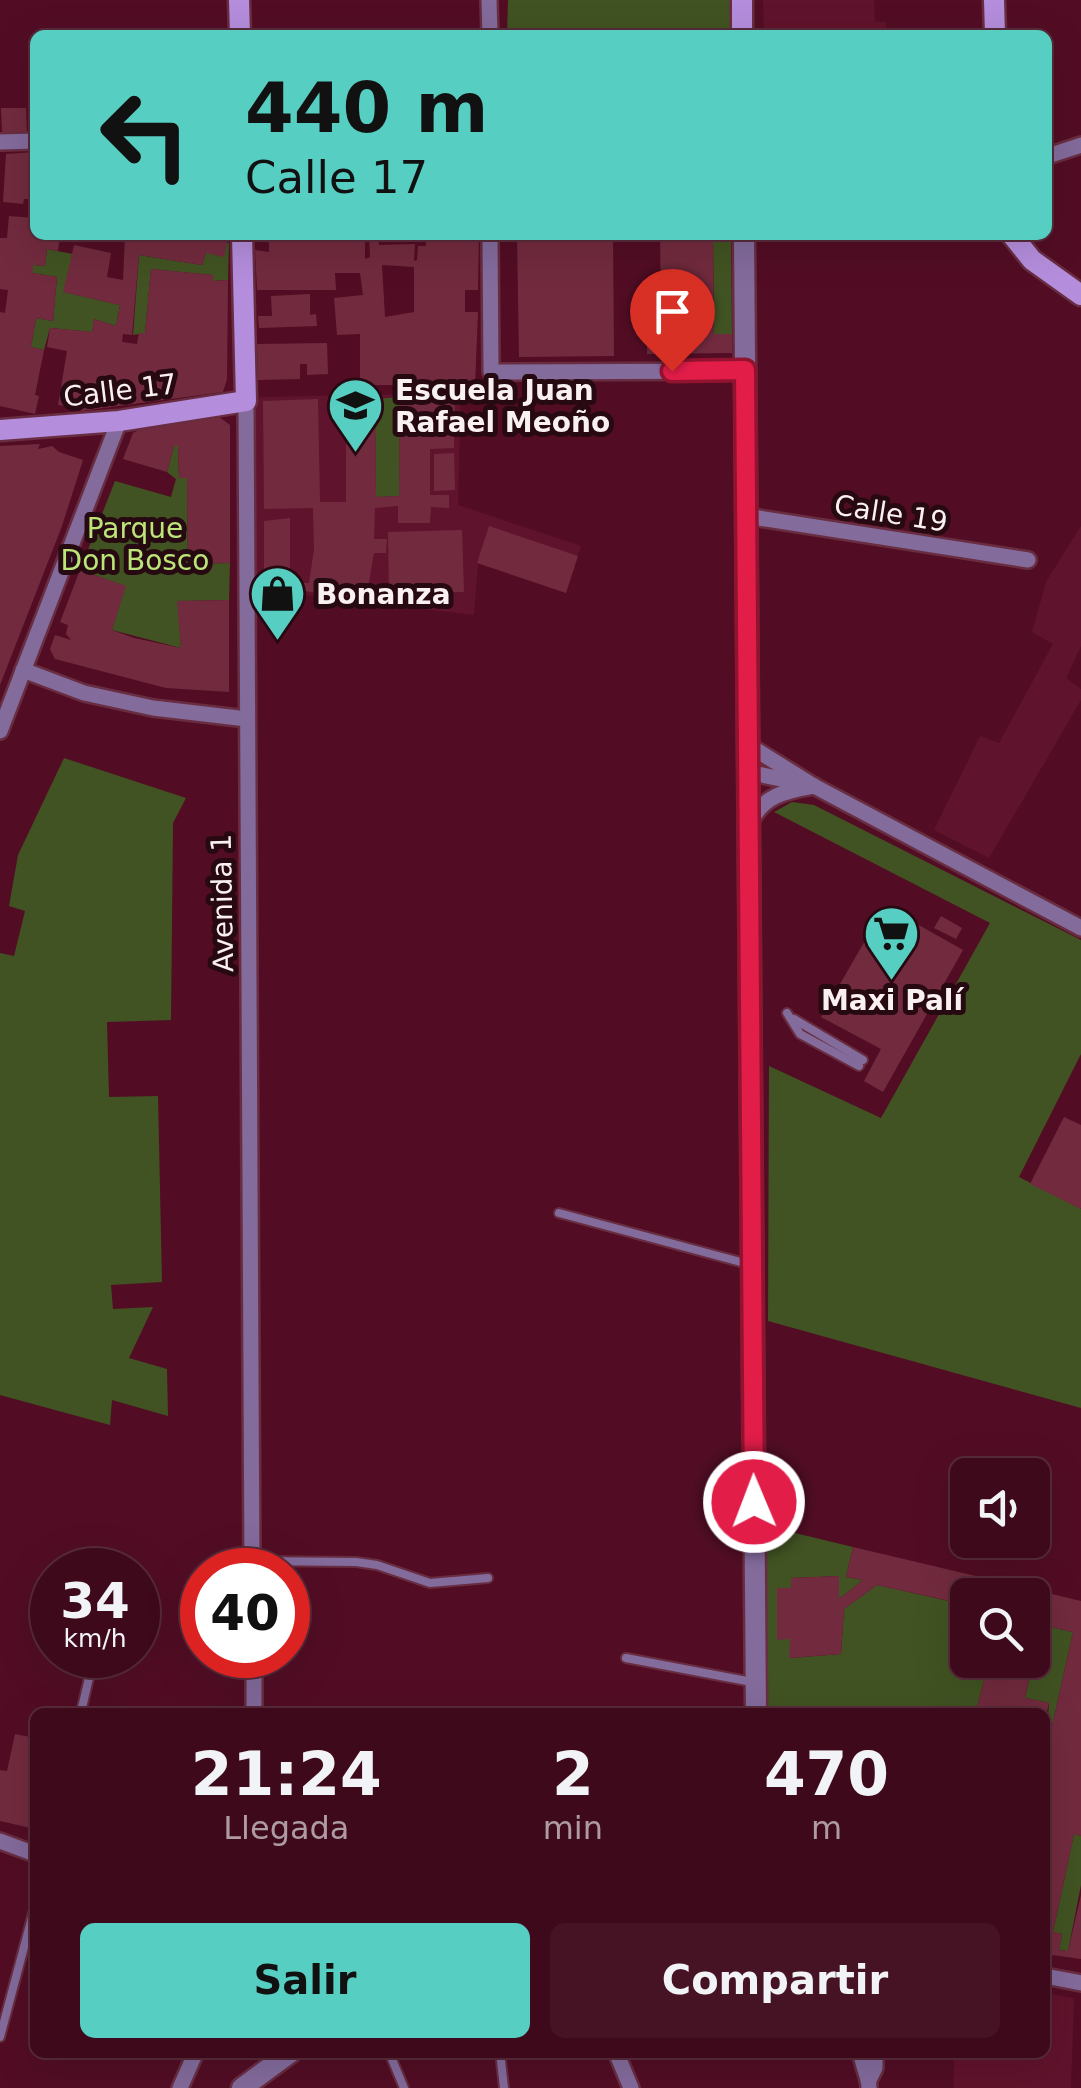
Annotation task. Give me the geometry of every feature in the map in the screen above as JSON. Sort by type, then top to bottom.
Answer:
[{"type":"main road","points":[[240,0],[240,30]]},
{"type":"main road","points":[[742,0],[742,30]]},
{"type":"main road","points":[[994,0],[994,30]]},
{"type":"main road","name":"Avenida 1","points":[[242,240],[246,402]]},
{"type":"main road","points":[[1016,240],[1032,260],[1081,295]]},
{"type":"main road","name":"Calle 17","points":[[0,430],[119,422],[246,402]]},
{"type":"street","points":[[490,0],[490,30]]},
{"type":"street","points":[[0,142],[30,142]]},
{"type":"street","points":[[1052,155],[1081,145]]},
{"type":"street","points":[[490,240],[492,372],[745,370]]},
{"type":"street","points":[[744,240],[756,1708]]},
{"type":"street","name":"Avenida 1","points":[[246,402],[252,1548]]},
{"type":"street","points":[[0,731],[119,422]]},
{"type":"street","name":"Calle 19","points":[[746,516],[1028,560]]},
{"type":"street","points":[[23,670],[84,693],[152,708],[247,719]]},
{"type":"street","points":[[748,744],[814,786],[1081,928]]},
{"type":"street","points":[[748,772],[814,786]]},
{"type":"street","points":[[749,824],[771,798],[814,786]]},
{"type":"street","points":[[254,1678],[254,1708]]},
{"type":"street","points":[[0,1841],[30,1852]]},
{"type":"street","points":[[1050,1977],[1081,1982]]},
{"type":"street","points":[[180,2088],[193,2058]]},
{"type":"street","points":[[242,2088],[283,2058]]},
{"type":"street","points":[[618,2058],[631,2088]]},
{"type":"street","points":[[861,2058],[862,2071],[869,2084]]},
{"type":"street","points":[[869,2084],[875,2058]]},
{"type":"lane","points":[[787,1013],[803,1027],[861,1063],[800,1034],[787,1013]]},
{"type":"lane","points":[[559,1213],[752,1265]]},
{"type":"lane","points":[[310,1564],[356,1562],[430,1583],[488,1578]]},
{"type":"lane","points":[[626,1658],[756,1682]]},
{"type":"lane","points":[[83,1708],[90,1678]]},
{"type":"lane","points":[[0,2037],[30,1925]]},
{"type":"lane","points":[[392,2058],[404,2088]]},
{"type":"lane","points":[[501,2058],[504,2088]]},
{"type":"shaded area","points":[[763,0],[874,0],[875,22],[886,22],[886,30],[764,30]]},
{"type":"shaded area","name":"Escuela Juan Rafael Meoño","points":[[461,393],[458,505],[581,546],[566,593],[478,563],[474,615],[253,589],[253,405],[261,397]]},
{"type":"shaded area","points":[[1081,526],[1081,646],[1066,678],[1081,689],[1081,700],[989,858],[934,830],[980,736],[999,743],[1053,644],[1032,632],[1046,582]]},
{"type":"shaded area","points":[[1050,1994],[1074,1998],[1071,2088],[954,2088],[954,2058],[1050,2058]]},
{"type":"green space","points":[[508,0],[730,0],[731,30],[507,30]]},
{"type":"green space","points":[[713,240],[731,240],[732,334],[714,334]]},
{"type":"green space","points":[[226,243],[228,280],[213,281],[212,275],[151,269],[145,333],[133,335],[139,255],[202,265],[206,253]]},
{"type":"green space","points":[[47,249],[73,254],[64,292],[120,305],[116,326],[94,319],[92,332],[50,328],[44,350],[31,347],[36,318],[53,321],[57,277],[33,273],[33,265],[45,266]]},
{"type":"green space","points":[[400,397],[399,496],[376,497],[375,399]]},
{"type":"green space","name":"Parque Don Bosco","points":[[174,446],[178,446],[179,477],[187,478],[188,564],[230,563],[229,600],[178,601],[181,648],[112,630],[125,586],[80,570],[115,481],[171,497],[176,479],[167,472]]},
{"type":"green space","points":[[64,758],[186,798],[173,823],[171,1020],[107,1022],[109,1097],[158,1096],[162,1282],[111,1285],[113,1309],[153,1307],[129,1358],[167,1369],[168,1416],[112,1400],[110,1425],[0,1395],[0,953],[14,956],[25,911],[9,906],[18,855]]},
{"type":"green space","points":[[792,802],[814,805],[1081,940],[1081,1054],[1019,1177],[1081,1209],[1081,1408],[768,1321],[769,1066],[881,1118],[990,923],[774,812]]},
{"type":"green space","points":[[766,1526],[853,1547],[846,1577],[863,1580],[839,1599],[839,1576],[791,1578],[791,1588],[777,1588],[777,1639],[790,1639],[790,1658],[841,1654],[844,1609],[877,1585],[950,1601],[950,1678],[984,1678],[977,1708],[767,1708]]},
{"type":"green space","points":[[1050,1627],[1073,1632],[1050,1736],[1049,1703],[1025,1698],[1029,1678],[1050,1678]]},
{"type":"green space","points":[[1074,1834],[1081,1836],[1081,1885],[1068,1951],[1059,1950],[1062,1934],[1053,1932]]},
{"type":"building","points":[[1,108],[26,108],[27,136],[7,136],[2,131]]},
{"type":"building","points":[[30,152],[30,199],[24,199],[23,204],[3,202],[6,154]]},
{"type":"building","points":[[9,216],[30,218],[30,240],[59,240],[58,251],[47,249],[45,266],[33,265],[33,273],[57,277],[53,321],[36,318],[31,347],[44,350],[35,414],[0,406],[0,312],[5,313],[8,290],[0,289],[0,238],[7,238]]},
{"type":"building","points":[[125,240],[228,240],[224,257],[206,253],[202,265],[139,255],[132,335],[123,334],[122,342],[137,344],[139,333],[145,333],[151,269],[213,275],[213,281],[228,280],[227,379],[223,392],[81,411],[58,405],[67,351],[47,347],[50,328],[92,332],[94,319],[116,326],[120,305],[63,292],[74,245],[111,253],[107,277],[123,280]]},
{"type":"building","points":[[269,240],[365,240],[365,259],[370,257],[369,240],[378,240],[379,245],[415,244],[414,261],[418,246],[426,246],[426,240],[479,240],[478,290],[465,290],[465,312],[478,312],[475,385],[360,385],[360,334],[337,335],[334,298],[363,295],[360,273],[335,273],[336,290],[257,290],[255,250],[269,252]],"holes":[[[382,265],[414,267],[414,312],[385,317]]]},
{"type":"building","points":[[517,240],[613,240],[614,356],[519,357]]},
{"type":"building","points":[[660,240],[713,240],[714,334],[732,334],[732,353],[647,354],[647,315],[661,315]]},
{"type":"building","points":[[310,294],[310,315],[316,314],[317,326],[259,328],[258,316],[272,316],[271,296]]},
{"type":"building","points":[[327,343],[328,374],[307,375],[307,364],[300,364],[300,379],[258,380],[257,344]]},
{"type":"building","points":[[455,395],[454,448],[430,449],[430,495],[449,495],[449,508],[431,507],[430,523],[398,523],[398,506],[375,508],[374,539],[387,539],[386,553],[374,553],[366,599],[304,591],[304,587],[264,588],[264,521],[290,518],[290,583],[309,583],[314,549],[313,508],[264,509],[263,401],[318,399],[320,502],[346,502],[346,400],[375,399],[376,497],[399,496],[400,397]]},
{"type":"building","points":[[218,416],[230,425],[230,563],[188,564],[187,478],[179,478],[178,446],[174,446],[167,472],[123,459],[133,433],[141,429]]},
{"type":"building","points":[[40,444],[38,449],[52,446],[83,460],[62,526],[0,685],[0,446]]},
{"type":"building","points":[[454,453],[455,490],[434,491],[434,454]]},
{"type":"building","points":[[489,526],[578,556],[566,593],[477,563]]},
{"type":"building","points":[[462,530],[464,592],[389,593],[388,532]]},
{"type":"building","points":[[80,570],[126,586],[112,630],[181,648],[177,601],[229,600],[229,692],[166,688],[55,659],[50,649],[55,635],[71,640],[66,634],[68,625],[60,622]]},
{"type":"building","name":"Maxi Palí","points":[[885,906],[963,950],[883,1092],[864,1081],[881,1049],[821,1017]]},
{"type":"building","points":[[941,916],[962,928],[956,939],[934,928]]},
{"type":"building","points":[[1064,1117],[1081,1125],[1081,1209],[1030,1184]]},
{"type":"building","points":[[853,1547],[984,1578],[950,1578],[950,1601],[877,1585],[844,1609],[841,1654],[789,1658],[790,1639],[777,1640],[777,1588],[791,1588],[791,1578],[839,1576],[839,1599],[863,1580],[846,1577]]},
{"type":"building","points":[[1050,1594],[1081,1601],[1081,1836],[1074,1834],[1053,1932],[1062,1934],[1059,1950],[1068,1951],[1081,1895],[1081,1959],[1050,1955],[1050,1736],[1073,1632],[1050,1627]]},
{"type":"building","points":[[984,1678],[1029,1678],[1025,1698],[1049,1703],[1048,1708],[977,1708]]},
{"type":"building","points":[[15,1734],[30,1737],[30,1828],[0,1821],[0,1770],[7,1771]]},
{"type":"place","name":"Escuela Juan Rafael Meoño","points":[[356,455]]},
{"type":"place","name":"Bonanza","points":[[277,643]]},
{"type":"place","name":"Maxi Palí","points":[[892,983]]},
{"type":"route","points":[[672,371],[745,370],[754,1502]]}]
